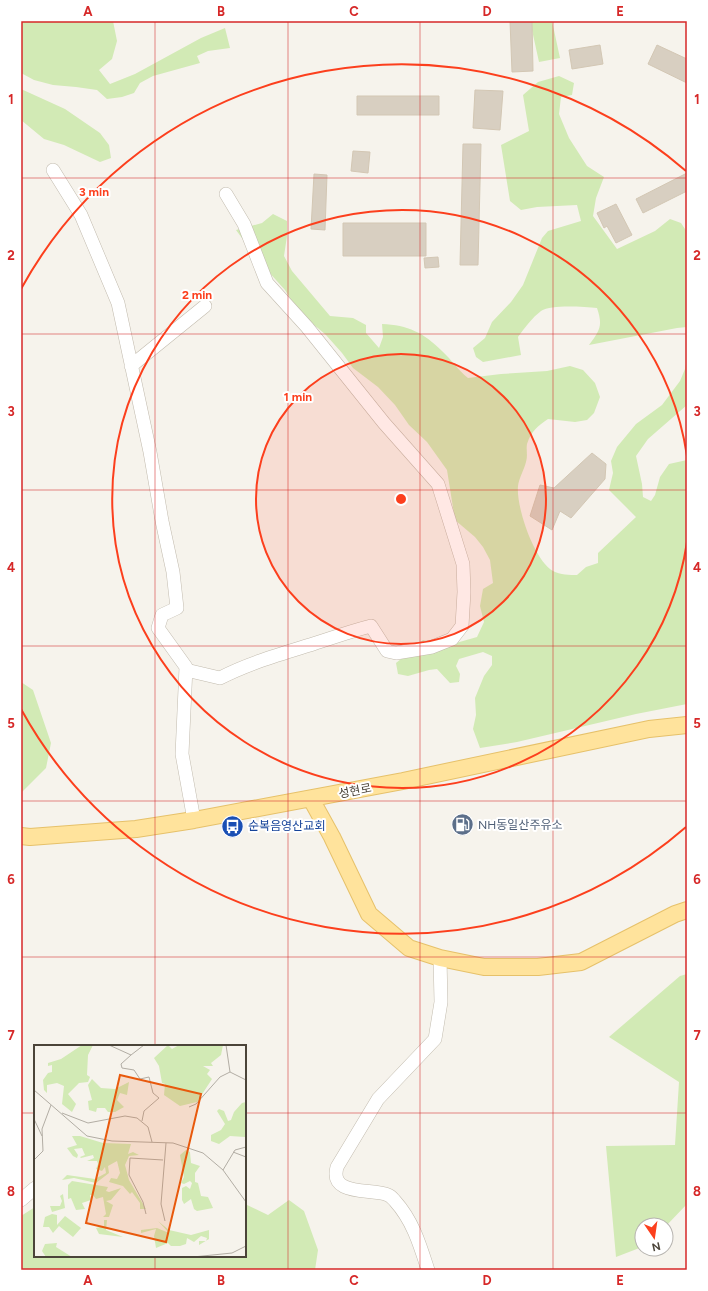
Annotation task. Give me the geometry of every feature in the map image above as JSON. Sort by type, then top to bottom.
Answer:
[{"type":"main road","name":"성현로","points":[[21,836],[30,837],[136,830],[312,799],[649,729],[687,725]]},
{"type":"main road","points":[[312,799],[369,914],[409,948],[440,958],[484,967],[538,968],[581,962],[675,914],[687,910]]},
{"type":"street","points":[[53,170],[81,215],[118,303],[150,452],[162,521],[173,572],[177,608],[162,615],[158,628],[186,667],[182,754],[194,820]]},
{"type":"street","points":[[186,670],[220,678],[240,668],[371,626],[387,651],[396,654],[432,647],[452,639],[462,626],[464,592],[463,564],[438,484],[384,423],[307,327],[267,283],[244,224],[226,194]]},
{"type":"street","points":[[131,366],[205,306]]},
{"type":"street","points":[[428,1270],[415,1230],[399,1205],[389,1195],[346,1188],[337,1180],[335,1174],[336,1167],[378,1099],[435,1039],[440,1002],[440,958]]},
{"type":"street","points":[[21,1200],[34,1189]]},
{"type":"green space","points":[[21,21],[113,21],[117,41],[112,59],[99,70],[110,84],[135,74],[201,38],[225,28],[230,48],[208,51],[197,56],[200,63],[153,76],[140,83],[134,93],[122,97],[107,99],[97,90],[53,85],[34,80],[21,73]]},
{"type":"green space","points":[[530,21],[552,21],[560,58],[539,62]]},
{"type":"green space","points":[[559,76],[574,83],[572,95],[561,97],[559,114],[569,138],[587,166],[604,177],[596,198],[593,216],[617,249],[655,231],[670,219],[681,223],[687,232],[687,327],[589,345],[596,335],[600,324],[597,308],[568,306],[553,307],[541,311],[518,337],[521,355],[483,362],[476,357],[473,348],[485,338],[492,322],[511,302],[523,285],[542,238],[548,231],[581,221],[577,205],[537,207],[521,210],[510,201],[501,145],[529,131],[523,95],[538,82]]},
{"type":"green space","points":[[21,89],[65,109],[100,133],[109,145],[111,158],[100,162],[64,145],[44,139],[21,120]]},
{"type":"green space","points":[[273,214],[287,221],[287,236],[284,256],[292,271],[330,316],[353,318],[366,325],[366,333],[379,348],[383,337],[382,324],[400,326],[415,331],[429,339],[446,354],[468,378],[547,371],[570,366],[583,370],[595,383],[600,397],[594,413],[587,420],[575,422],[548,419],[533,432],[527,444],[527,460],[518,486],[520,507],[533,545],[539,556],[553,571],[577,575],[586,567],[598,563],[598,553],[636,517],[609,490],[613,473],[611,461],[617,447],[636,424],[662,405],[680,381],[687,359],[687,405],[648,439],[636,456],[642,484],[643,497],[651,501],[655,495],[660,477],[669,464],[687,460],[687,704],[636,714],[517,742],[480,748],[473,729],[476,715],[475,698],[484,676],[492,665],[492,656],[483,652],[459,659],[456,666],[460,674],[459,682],[450,683],[437,669],[408,676],[398,674],[396,663],[401,659],[414,654],[416,646],[423,640],[438,644],[456,643],[477,637],[484,622],[480,606],[483,589],[493,583],[490,560],[483,547],[475,537],[455,520],[447,470],[427,442],[409,425],[395,405],[378,387],[353,368],[326,335],[306,318],[293,303],[285,290],[258,260],[236,230],[262,223]]},
{"type":"green space","points":[[21,682],[33,690],[51,743],[46,768],[21,793]]},
{"type":"green space","points":[[687,974],[687,1204],[674,1218],[634,1217],[634,1250],[616,1257],[606,1146],[675,1145],[679,1082],[609,1037],[680,976]]},
{"type":"green space","points":[[289,1200],[304,1211],[318,1250],[315,1270],[21,1270],[21,1216],[34,1208],[34,1257],[246,1257],[246,1204],[268,1215]]},
{"type":"building","points":[[510,21],[532,21],[533,71],[512,72]]},
{"type":"building","points":[[600,45],[603,64],[572,69],[569,50]]},
{"type":"building","points":[[657,45],[687,59],[687,83],[648,64]]},
{"type":"building","points":[[475,90],[503,91],[500,130],[473,128]]},
{"type":"building","points":[[357,96],[439,96],[439,115],[357,115]]},
{"type":"building","points":[[463,144],[481,144],[478,265],[460,265]]},
{"type":"building","points":[[353,151],[370,152],[368,173],[351,171]]},
{"type":"building","points":[[687,173],[687,191],[643,213],[636,199]]},
{"type":"building","points":[[314,174],[327,175],[325,230],[311,229]]},
{"type":"building","points":[[616,204],[632,235],[616,243],[607,226],[604,228],[597,213]]},
{"type":"building","points":[[343,223],[426,223],[426,256],[343,256]]},
{"type":"building","points":[[438,257],[439,267],[425,268],[424,258]]},
{"type":"building","points":[[592,453],[606,464],[605,479],[571,518],[560,511],[552,530],[530,516],[540,485],[554,488]]},
{"type":"place","name":"NH동일산주유소","points":[[463,825]]},
{"type":"place","name":"순복음영산교회","points":[[232,826]]}]
